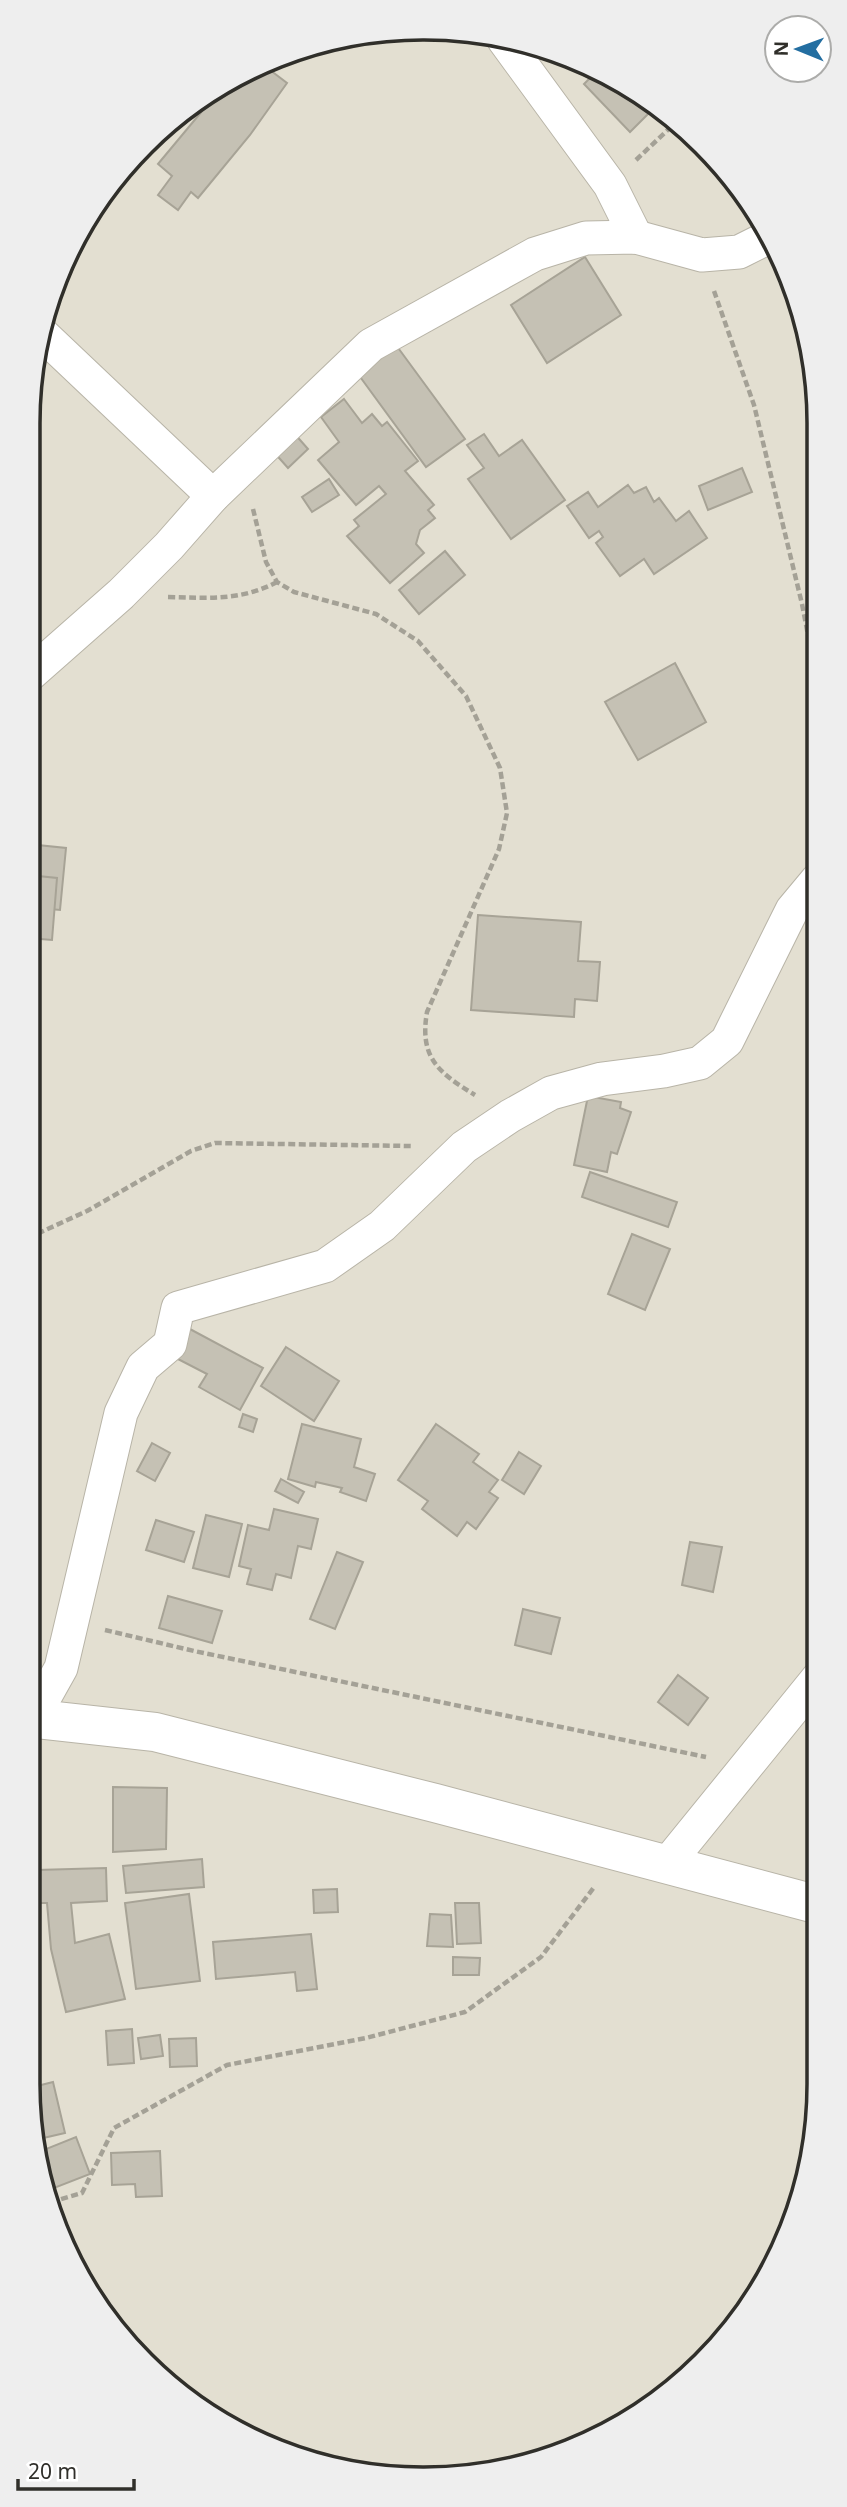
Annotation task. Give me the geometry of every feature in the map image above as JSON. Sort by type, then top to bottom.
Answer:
[{"type":"street","points":[[512,51],[610,185],[636,237]]},
{"type":"street","points":[[40,665],[121,594],[169,546],[213,496],[371,345],[535,254],[586,238],[636,237],[702,255],[739,251],[760,241]]},
{"type":"street","points":[[50,341],[213,496]]},
{"type":"street","points":[[40,1703],[61,1668],[74,1622],[121,1413],[142,1367],[170,1344],[178,1308],[325,1266],[382,1226],[464,1147],[551,1093],[602,1079],[701,1063],[727,1041],[792,911],[807,892]]},
{"type":"street","points":[[667,1864],[807,1692]]},
{"type":"street","points":[[40,1719],[155,1732],[807,1902]]},
{"type":"path","points":[[610,185],[669,129]]},
{"type":"path","points":[[702,255],[754,405],[807,630]]},
{"type":"path","points":[[242,468],[266,562],[276,582],[294,592],[376,614],[418,641],[466,696],[500,768],[507,813],[499,849],[427,1012],[424,1031],[429,1053],[446,1077],[510,1116]]},
{"type":"path","points":[[121,594],[227,598],[247,595],[276,582]]},
{"type":"path","points":[[40,1233],[87,1211],[191,1151],[215,1143],[464,1147]]},
{"type":"path","points":[[74,1622],[194,1651],[747,1766]]},
{"type":"path","points":[[59,2200],[82,2193],[114,2128],[228,2066],[366,2038],[464,2012],[541,1957],[620,1853]]},
{"type":"building","points":[[272,71],[287,83],[250,135],[198,198],[191,192],[178,210],[158,195],[172,176],[158,164],[202,111],[211,105]]},
{"type":"building","points":[[590,78],[649,113],[630,132],[584,84]]},
{"type":"building","points":[[585,257],[621,315],[547,363],[511,305]]},
{"type":"building","points":[[396,345],[465,439],[426,467],[358,374]]},
{"type":"building","points":[[344,399],[362,423],[372,414],[382,426],[387,422],[418,461],[405,471],[434,505],[428,510],[435,518],[420,530],[416,544],[424,553],[390,583],[347,536],[359,526],[354,520],[386,494],[379,486],[356,505],[318,460],[339,442],[321,417]]},
{"type":"building","points":[[293,432],[308,449],[288,468],[272,450]]},
{"type":"building","points":[[484,434],[499,456],[522,440],[565,500],[511,539],[468,479],[484,468],[467,445]]},
{"type":"building","points":[[742,468],[752,492],[708,510],[699,486]]},
{"type":"building","points":[[329,479],[339,495],[312,512],[302,497]]},
{"type":"building","points":[[628,485],[634,493],[646,487],[654,502],[659,498],[676,521],[689,511],[707,538],[654,574],[644,559],[620,576],[596,543],[603,537],[599,531],[589,538],[567,506],[588,492],[598,507]]},
{"type":"building","points":[[445,551],[465,575],[419,614],[399,590]]},
{"type":"building","points":[[675,663],[706,722],[638,760],[605,702]]},
{"type":"building","points":[[40,845],[66,848],[60,910],[40,908]]},
{"type":"building","points":[[40,876],[57,878],[52,940],[40,939]]},
{"type":"building","points":[[478,915],[581,922],[578,961],[600,962],[597,1001],[575,999],[574,1017],[471,1010]]},
{"type":"building","points":[[588,1096],[621,1102],[620,1108],[631,1112],[617,1154],[611,1152],[607,1172],[574,1165]]},
{"type":"building","points":[[590,1172],[677,1202],[668,1227],[582,1197]]},
{"type":"building","points":[[632,1234],[670,1249],[645,1310],[608,1294]]},
{"type":"building","points":[[188,1328],[263,1368],[240,1410],[199,1387],[207,1374],[174,1357]]},
{"type":"building","points":[[286,1347],[339,1381],[314,1421],[261,1386]]},
{"type":"building","points":[[243,1414],[257,1419],[253,1432],[239,1427]]},
{"type":"building","points":[[302,1424],[361,1439],[354,1467],[375,1474],[366,1501],[340,1492],[342,1488],[316,1482],[315,1487],[288,1479]]},
{"type":"building","points":[[436,1424],[479,1454],[473,1462],[498,1480],[489,1492],[498,1498],[476,1529],[467,1522],[457,1536],[422,1509],[428,1501],[398,1480]]},
{"type":"building","points":[[152,1443],[170,1453],[155,1481],[137,1471]]},
{"type":"building","points":[[519,1452],[541,1466],[524,1494],[502,1480]]},
{"type":"building","points":[[281,1479],[304,1492],[298,1503],[275,1491]]},
{"type":"building","points":[[274,1509],[318,1519],[311,1549],[298,1546],[291,1578],[276,1574],[272,1590],[247,1584],[251,1569],[239,1566],[248,1525],[269,1530]]},
{"type":"building","points":[[206,1515],[242,1524],[229,1577],[193,1568]]},
{"type":"building","points":[[156,1520],[194,1532],[184,1562],[146,1550]]},
{"type":"building","points":[[690,1542],[722,1547],[713,1592],[682,1585]]},
{"type":"building","points":[[337,1552],[363,1562],[335,1629],[310,1619]]},
{"type":"building","points":[[168,1596],[222,1611],[212,1643],[159,1628]]},
{"type":"building","points":[[523,1609],[560,1618],[551,1654],[515,1645]]},
{"type":"building","points":[[678,1675],[708,1698],[688,1725],[658,1702]]},
{"type":"building","points":[[113,1787],[167,1788],[166,1849],[113,1852]]},
{"type":"building","points":[[202,1859],[204,1887],[126,1893],[123,1866]]},
{"type":"building","points":[[106,1868],[107,1901],[71,1903],[75,1943],[109,1934],[125,1999],[66,2012],[51,1949],[47,1903],[40,1903],[40,1870]]},
{"type":"building","points":[[337,1889],[338,1912],[314,1913],[313,1890]]},
{"type":"building","points":[[189,1894],[200,1981],[136,1989],[125,1903]]},
{"type":"building","points":[[455,1903],[479,1903],[481,1943],[457,1944]]},
{"type":"building","points":[[430,1914],[451,1915],[453,1947],[427,1946]]},
{"type":"building","points":[[311,1934],[317,1989],[297,1991],[295,1972],[216,1979],[213,1942]]},
{"type":"building","points":[[453,1957],[480,1958],[479,1975],[453,1975]]},
{"type":"building","points":[[132,2029],[134,2063],[108,2065],[106,2031]]},
{"type":"building","points":[[160,2035],[163,2056],[141,2059],[138,2038]]},
{"type":"building","points":[[196,2038],[197,2066],[170,2067],[169,2039]]},
{"type":"building","points":[[53,2082],[65,2133],[45,2138],[40,2085]]},
{"type":"building","points":[[76,2137],[90,2174],[55,2188],[46,2149]]},
{"type":"building","points":[[160,2151],[162,2196],[136,2197],[135,2184],[112,2185],[111,2153]]}]
